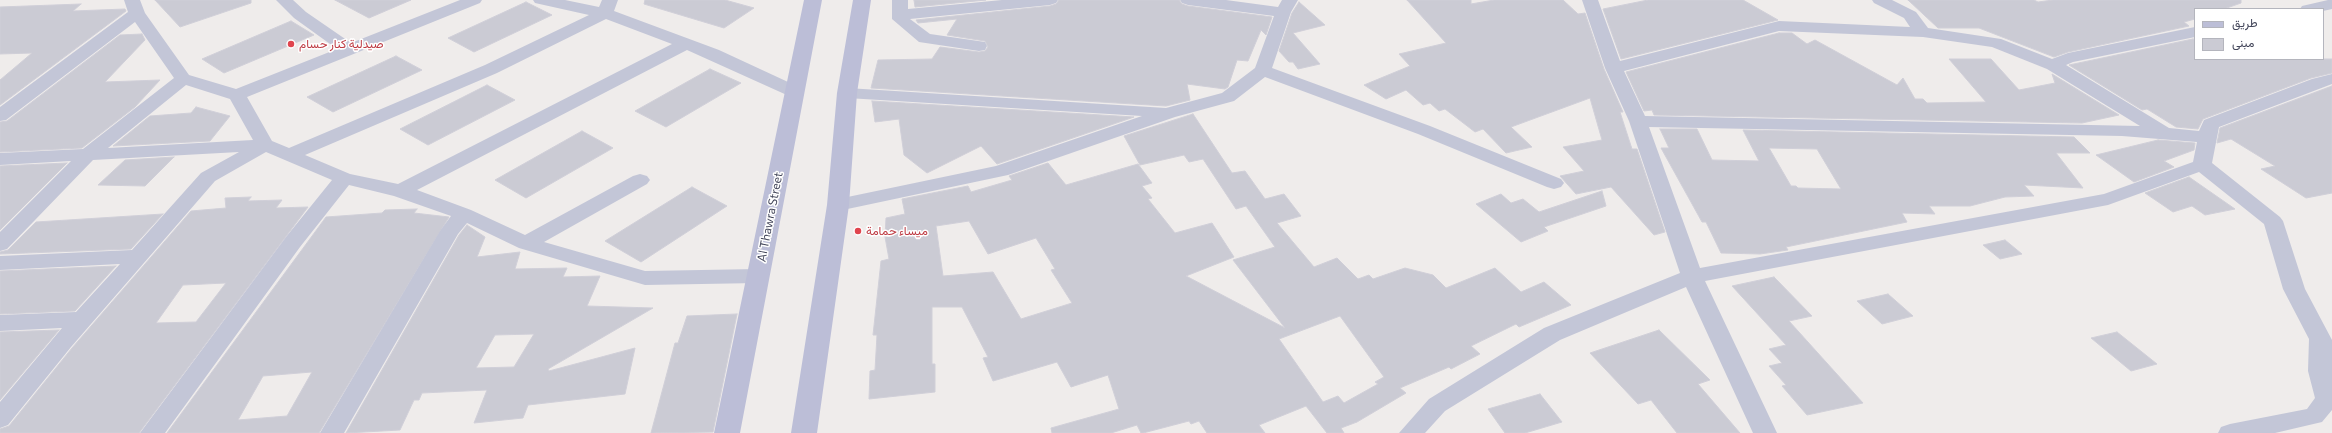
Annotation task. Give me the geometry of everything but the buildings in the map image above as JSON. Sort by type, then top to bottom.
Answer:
[{"type":"main road","name":"Al Thawra Street","points":[[727,433],[813,0]]},
{"type":"main road","points":[[804,433],[838,205],[848,93],[862,0]]},
{"type":"street","points":[[284,0],[300,15],[350,50]]},
{"type":"street","points":[[0,116],[134,7],[183,79],[237,95],[474,0]]},
{"type":"street","points":[[541,0],[608,6],[686,44],[795,92]]},
{"type":"street","points":[[979,46],[925,38],[900,19],[900,8],[1050,0]]},
{"type":"street","points":[[838,205],[1002,171],[1169,113],[1228,97],[1262,70],[1286,6],[1188,0]]},
{"type":"street","points":[[1590,0],[1614,68],[1638,121],[1692,276],[1765,433]]},
{"type":"street","points":[[1880,0],[1910,15],[1923,32]]},
{"type":"street","points":[[2313,8],[2332,4]]},
{"type":"street","points":[[289,155],[491,69],[608,6]]},
{"type":"street","points":[[1614,68],[1779,26],[1923,32],[1995,43],[2054,65],[2164,133]]},
{"type":"street","points":[[2054,65],[2068,58],[2194,32]]},
{"type":"street","points":[[400,191],[686,44]]},
{"type":"street","points":[[1262,70],[1315,88],[1554,183]]},
{"type":"street","points":[[0,244],[87,155],[183,79]]},
{"type":"street","points":[[2202,165],[2210,124],[2327,85]]},
{"type":"street","points":[[848,93],[1169,113]]},
{"type":"street","points":[[237,95],[265,145]]},
{"type":"street","points":[[1638,121],[2122,130],[2207,137]]},
{"type":"street","points":[[0,419],[82,319],[208,177],[265,145]]},
{"type":"street","points":[[0,159],[265,145],[344,178],[400,191],[464,214],[526,243],[645,278],[758,276]]},
{"type":"street","points":[[1411,433],[1437,405],[1552,334],[1692,276],[2108,199],[2202,165]]},
{"type":"street","points":[[2202,165],[2273,221],[2294,289],[2332,361]]},
{"type":"street","points":[[152,433],[283,255],[344,178]]},
{"type":"street","points":[[526,243],[640,180]]},
{"type":"street","points":[[332,433],[450,231],[464,214]]},
{"type":"street","points":[[0,263],[138,256]]},
{"type":"street","points":[[0,323],[82,319]]},
{"type":"street","points":[[2230,433],[2314,416],[2327,400],[2319,371],[2320,340]]},
{"type":"place","name":"صيدلية كنار حسام","points":[[291,44]]},
{"type":"place","name":"ميساء حمامة","points":[[858,231]]}]
